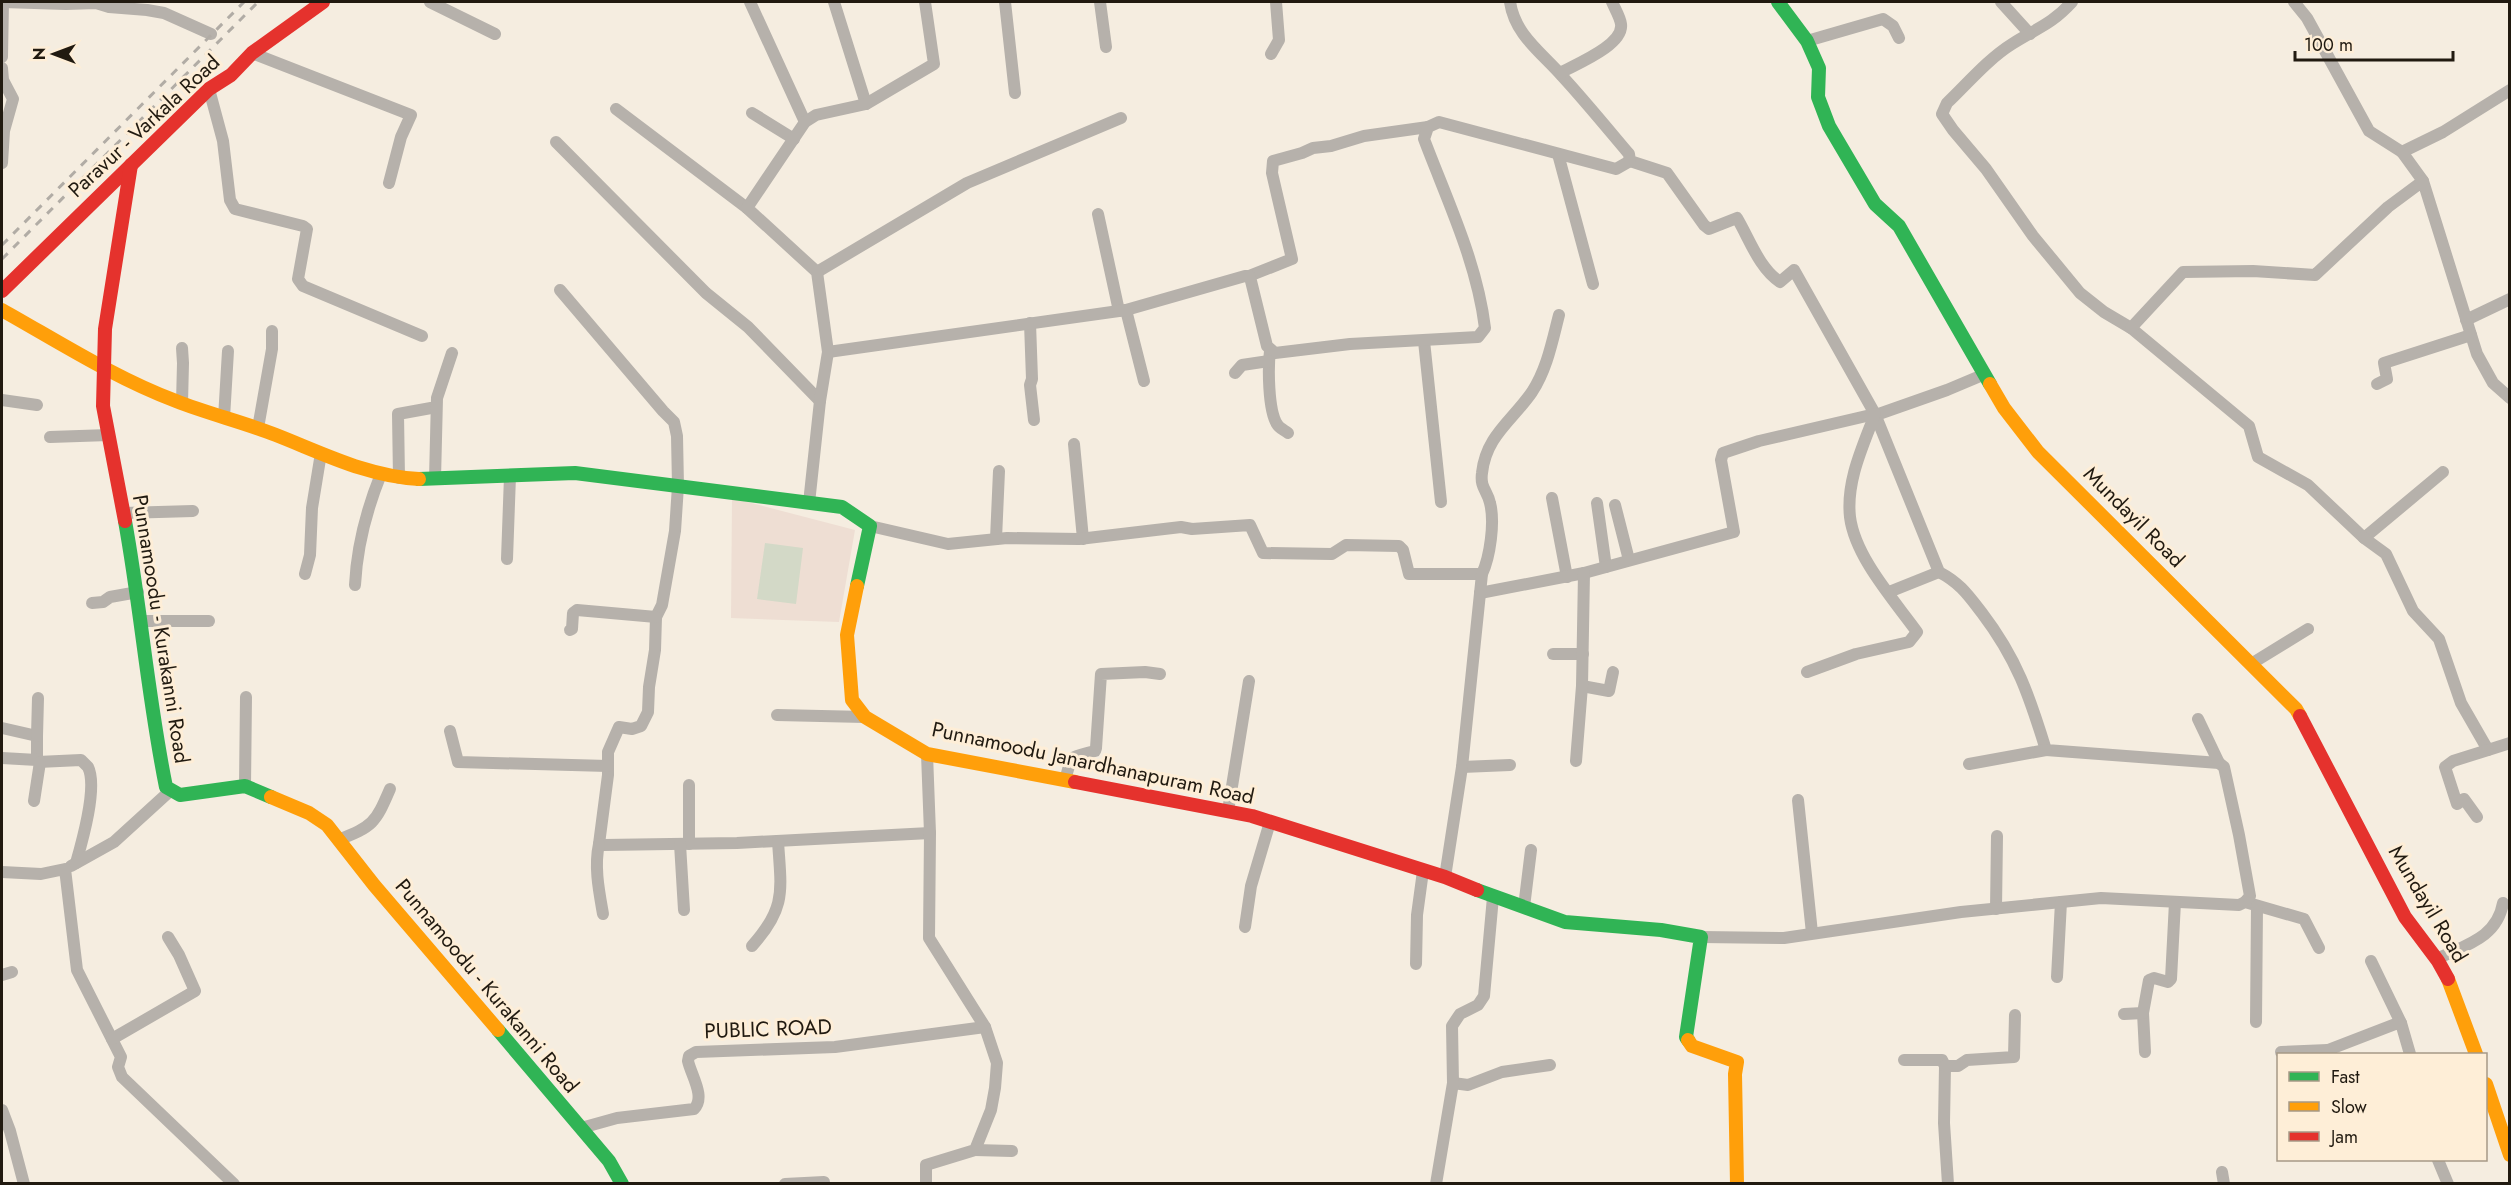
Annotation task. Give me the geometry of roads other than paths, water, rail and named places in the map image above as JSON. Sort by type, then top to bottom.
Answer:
[{"type":"main road","name":"Paravur - Varkala Road","points":[[2,291],[209,89],[231,75],[252,53],[323,2]]},
{"type":"main road","name":"Mundayil Road","points":[[1778,2],[1807,41],[1819,68],[1818,97],[1829,126],[1875,204],[1899,226],[2004,408],[2038,452],[2296,710],[2405,917],[2437,959],[2453,989],[2475,1053]]},
{"type":"main road","name":"Punnamoodu - Kurakanni Road","points":[[131,165],[105,329],[104,406],[138,592],[159,758],[165,784],[170,791],[183,794],[244,786],[309,813],[327,825],[374,885],[613,1165],[622,1184]]},
{"type":"main road","points":[[2,310],[103,367],[182,403],[258,428],[381,474],[399,478],[435,479],[575,473],[842,507],[870,526],[848,635],[852,700],[865,717]]},
{"type":"main road","name":"Punnamoodu Janardhanapuram Road","points":[[865,717],[927,754],[1228,811],[1270,822],[1445,877],[1565,922],[1660,930],[1701,937]]},
{"type":"main road","points":[[1701,937],[1686,1037],[1692,1046],[1737,1062],[1737,1184]]},
{"type":"main road","points":[[2487,1087],[2510,1155]]},
{"type":"street","points":[[2,51],[3,2],[66,4],[96,2],[109,7],[164,13],[211,34]]},
{"type":"street","points":[[430,2],[495,34]]},
{"type":"street","points":[[750,2],[805,122]]},
{"type":"street","points":[[834,2],[866,104]]},
{"type":"street","points":[[747,208],[805,122],[816,115],[866,104],[934,64],[925,2]]},
{"type":"street","points":[[1005,2],[1014,93]]},
{"type":"street","points":[[1100,2],[1106,47]]},
{"type":"street","points":[[1271,54],[1279,40],[1276,2]]},
{"type":"street","points":[[1510,2],[1513,18],[1531,45],[1560,73],[1629,153],[1630,161]]},
{"type":"street","points":[[1560,73],[1609,46],[1619,36],[1622,26],[1612,2]]},
{"type":"street","points":[[2001,2],[2030,33]]},
{"type":"street","points":[[2072,2],[2051,23],[2030,33],[2001,53],[1947,103],[1942,114],[1986,169],[2033,236],[2080,293],[2104,312],[2131,328],[2249,426],[2258,457],[2308,485],[2364,538],[2386,554],[2413,611],[2439,639],[2461,703],[2488,750]]},
{"type":"street","points":[[2294,2],[2307,18],[2369,131],[2402,152],[2422,181],[2477,354],[2493,383],[2510,398]]},
{"type":"street","points":[[1807,41],[1883,19],[1893,26],[1899,38]]},
{"type":"street","points":[[252,53],[411,115],[401,137],[389,183]]},
{"type":"street","points":[[2,68],[3,80],[13,99],[4,131],[2,163]]},
{"type":"street","points":[[209,89],[223,141],[230,200],[235,209],[303,226],[307,229],[298,279],[303,286],[422,336]]},
{"type":"street","points":[[2402,152],[2443,132],[2510,90]]},
{"type":"street","points":[[616,109],[747,208],[817,272],[828,352],[820,401],[809,503]]},
{"type":"street","points":[[752,113],[794,139]]},
{"type":"street","points":[[817,272],[967,183],[1121,118]]},
{"type":"street","points":[[828,352],[1123,311],[1231,278],[1249,276],[1292,259],[1272,173],[1273,161],[1313,148],[1331,146],[1364,136],[1428,127],[1439,122],[1616,169],[1630,161],[1667,173],[1709,229],[1737,218],[1769,275],[1780,282],[1794,270],[1876,414],[1912,499],[1939,572],[1957,581],[2002,640],[2026,685],[2046,750]]},
{"type":"street","points":[[1236,373],[1242,364],[1275,353],[1368,342],[1478,337],[1485,328],[1471,261],[1424,139],[1428,127]]},
{"type":"street","points":[[556,142],[706,293],[748,327],[820,401]]},
{"type":"street","points":[[1558,154],[1593,284]]},
{"type":"street","points":[[2131,328],[2183,272],[2253,271],[2315,274],[2388,207],[2422,181]]},
{"type":"street","points":[[1098,214],[1143,381]]},
{"type":"street","points":[[1249,276],[1270,356],[1275,419],[1277,425],[1288,433]]},
{"type":"street","points":[[560,290],[674,422],[678,486],[675,531],[662,605],[656,617],[655,650],[648,711],[641,726],[632,729],[619,728],[608,752],[596,855],[603,914]]},
{"type":"street","points":[[2466,320],[2510,299]]},
{"type":"street","points":[[1445,877],[1462,766],[1482,574],[1489,560],[1490,502],[1482,486],[1482,471],[1490,442],[1532,391],[1547,362],[1559,315]]},
{"type":"street","points":[[1029,323],[1032,379],[1030,384],[1034,420]]},
{"type":"street","points":[[258,428],[272,349],[272,331]]},
{"type":"street","points":[[2377,384],[2387,377],[2384,363],[2471,335]]},
{"type":"street","points":[[1424,341],[1441,502]]},
{"type":"street","points":[[182,348],[182,403]]},
{"type":"street","points":[[224,418],[228,351]]},
{"type":"street","points":[[435,479],[437,398],[452,353]]},
{"type":"street","points":[[1480,593],[1584,573],[1734,532],[1721,460],[1723,453],[1759,441],[1876,414],[1947,390],[1984,374]]},
{"type":"street","points":[[2,399],[38,405]]},
{"type":"street","points":[[399,478],[398,414],[431,408]]},
{"type":"street","points":[[1807,672],[1856,654],[1909,642],[1917,632],[1862,554],[1850,518],[1851,490],[1858,459],[1876,414]]},
{"type":"street","points":[[50,437],[109,435]]},
{"type":"street","points":[[1074,444],[1083,538]]},
{"type":"street","points":[[305,574],[310,555],[312,508],[321,453]]},
{"type":"street","points":[[996,539],[999,471]]},
{"type":"street","points":[[2364,538],[2443,472]]},
{"type":"street","points":[[355,585],[357,548],[368,507],[381,474]]},
{"type":"street","points":[[507,559],[510,476]]},
{"type":"street","points":[[1552,498],[1567,577]]},
{"type":"street","points":[[1597,503],[1606,567]]},
{"type":"street","points":[[1615,505],[1629,560]]},
{"type":"street","points":[[124,513],[193,511]]},
{"type":"street","points":[[870,526],[948,544],[996,539],[1083,538],[1181,527],[1192,529],[1250,525],[1263,553],[1332,554],[1346,545],[1399,546],[1403,550],[1409,574],[1482,574]]},
{"type":"street","points":[[1889,592],[1939,572]]},
{"type":"street","points":[[1576,761],[1582,686],[1584,573]]},
{"type":"street","points":[[92,603],[138,592]]},
{"type":"street","points":[[570,630],[573,613],[577,610],[656,617]]},
{"type":"street","points":[[142,621],[209,621]]},
{"type":"street","points":[[2251,664],[2308,629]]},
{"type":"street","points":[[1553,654],[1583,654]]},
{"type":"street","points":[[1582,686],[1609,690],[1612,672]]},
{"type":"street","points":[[1065,780],[1070,759],[1073,756],[1095,751],[1101,674],[1160,674]]},
{"type":"street","points":[[1228,811],[1249,681]]},
{"type":"street","points":[[244,786],[246,697]]},
{"type":"street","points":[[34,801],[39,761],[38,698]]},
{"type":"street","points":[[777,715],[865,717]]},
{"type":"street","points":[[2198,719],[2219,763],[2224,767],[2239,835],[2251,904],[2256,1022]]},
{"type":"street","points":[[2,728],[37,736]]},
{"type":"street","points":[[450,731],[458,762],[608,766]]},
{"type":"street","points":[[2477,817],[2464,799],[2457,804],[2445,767],[2453,761],[2510,743]]},
{"type":"street","points":[[1969,764],[2046,750],[2219,763]]},
{"type":"street","points":[[927,754],[930,833],[929,938],[985,1027],[996,1057],[997,1074],[991,1110],[975,1150]]},
{"type":"street","points":[[2,758],[39,761],[81,760],[91,772],[88,817],[70,866],[77,970],[121,1057],[118,1067],[122,1077],[221,1178],[234,1184]]},
{"type":"street","points":[[1462,766],[1510,765]]},
{"type":"street","points":[[684,910],[689,785]]},
{"type":"street","points":[[338,840],[371,825],[380,813],[390,789]]},
{"type":"street","points":[[2,872],[41,874],[70,866],[114,842],[170,791]]},
{"type":"street","points":[[1798,800],[1812,933]]},
{"type":"street","points":[[1245,927],[1251,886],[1270,822]]},
{"type":"street","points":[[599,843],[604,845],[685,844],[930,833]]},
{"type":"street","points":[[1996,909],[1997,836]]},
{"type":"street","points":[[752,946],[771,923],[780,901],[778,841]]},
{"type":"street","points":[[1524,907],[1531,850]]},
{"type":"street","points":[[1416,964],[1417,915],[1423,871]]},
{"type":"street","points":[[1436,1184],[1453,1083],[1452,1026],[1460,1014],[1479,1005],[1484,996],[1494,897]]},
{"type":"street","points":[[1701,937],[1784,938],[1996,909],[2101,898],[2251,904],[2304,919],[2319,948]]},
{"type":"street","points":[[2057,977],[2061,902]]},
{"type":"street","points":[[2145,1052],[2143,1013],[2148,981],[2154,978],[2168,982],[2172,978],[2175,902]]},
{"type":"street","points":[[2437,959],[2490,931],[2499,921],[2504,903]]},
{"type":"street","points":[[112,1039],[195,992],[179,955],[168,937]]},
{"type":"street","points":[[2371,961],[2401,1023],[2410,1053]]},
{"type":"street","points":[[2124,1014],[2143,1013]]},
{"type":"street","points":[[1945,1066],[1958,1066],[1967,1060],[2014,1058],[2015,1015]]},
{"type":"street","points":[[2281,1052],[2328,1052],[2401,1023]]},
{"type":"street","name":"PUBLIC ROAD","points":[[581,1128],[617,1118],[695,1108],[699,1096],[688,1061],[689,1056],[696,1052],[835,1047],[985,1027]]},
{"type":"street","points":[[1904,1060],[1942,1060],[1945,1066],[1944,1124],[1948,1184]]},
{"type":"street","points":[[1453,1083],[1468,1085],[1502,1072],[1550,1065]]},
{"type":"street","points":[[2,1110],[24,1184]]},
{"type":"street","points":[[926,1184],[926,1165],[975,1150],[1012,1151]]},
{"type":"street","points":[[2438,1161],[2448,1184]]},
{"type":"street","points":[[785,1184],[824,1182]]},
{"type":"railway","points":[[2,245],[244,2]]},
{"type":"railway","points":[[2,259],[258,2]]}]
